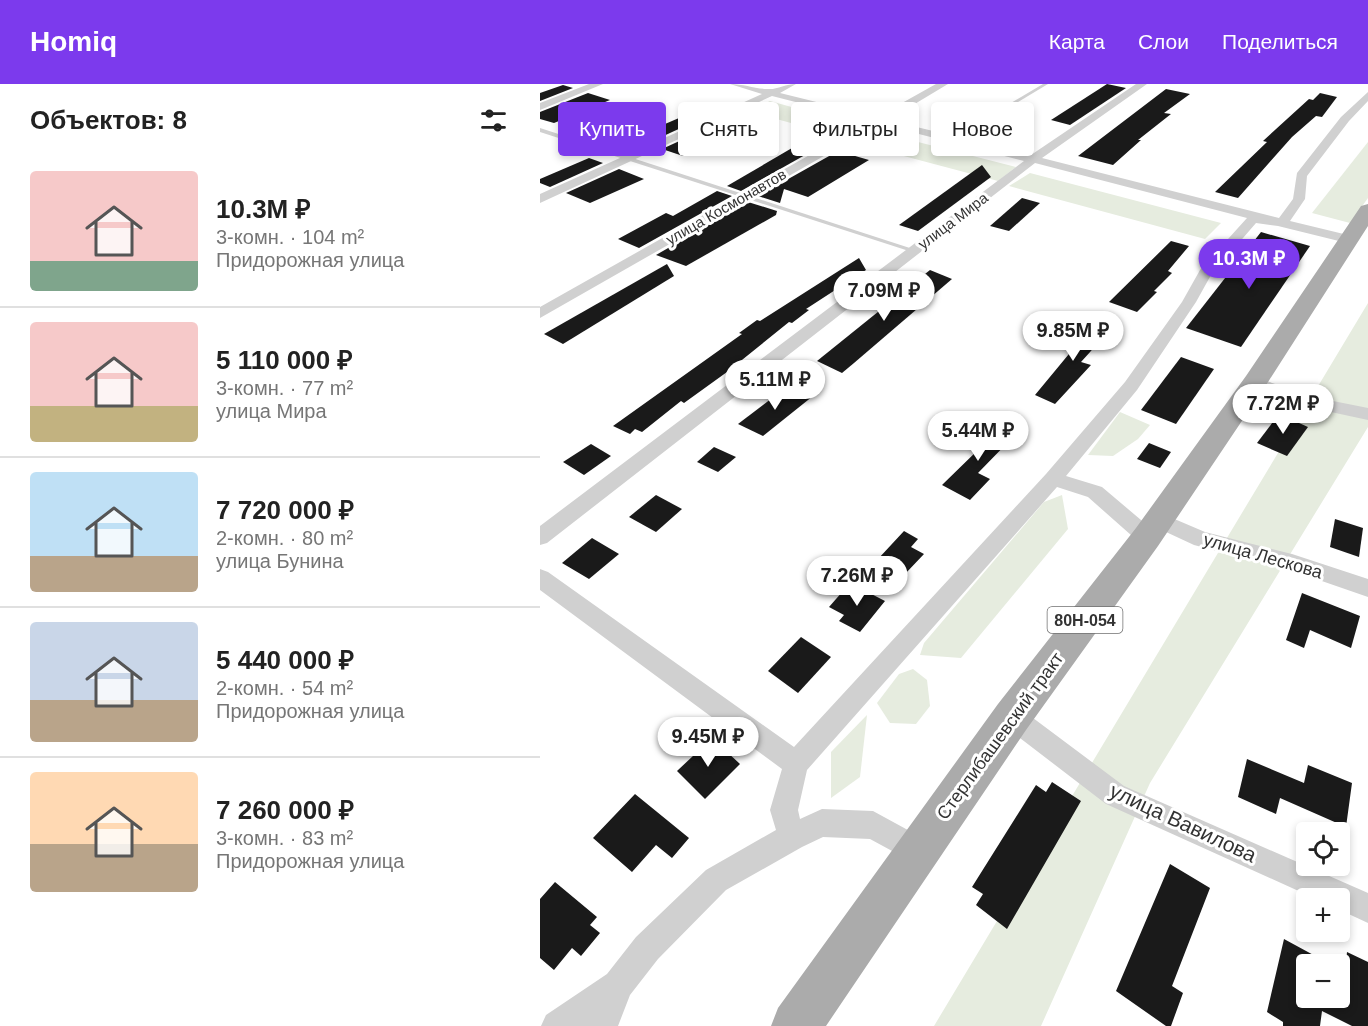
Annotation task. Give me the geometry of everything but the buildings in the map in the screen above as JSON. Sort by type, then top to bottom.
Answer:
[{"type":"main road","name":"Стерлибашевский тракт","points":[[796,1026],[1012,717],[1152,529],[1255,382],[1368,210]]},
{"type":"street","points":[[540,107],[598,84]]},
{"type":"street","points":[[735,84],[799,102]]},
{"type":"street","points":[[540,199],[792,84]]},
{"type":"street","name":"улица Космонавтов","points":[[913,102],[943,84]]},
{"type":"street","name":"улица Мира","points":[[540,537],[1032,160],[1142,84]]},
{"type":"street","points":[[1282,222],[1299,199],[1301,176],[1345,119],[1368,95]]},
{"type":"street","name":"улица Космонавтов","points":[[540,313],[819,156]]},
{"type":"street","points":[[1016,156],[1347,239]]},
{"type":"street","points":[[792,837],[784,810],[796,764],[1053,479],[1131,386],[1189,302],[1205,273],[1253,219],[1282,222]]},
{"type":"street","points":[[1255,382],[1309,402],[1368,414]]},
{"type":"street","name":"улица Лескова","points":[[1053,479],[1095,492],[1152,529],[1292,562],[1368,588]]},
{"type":"street","points":[[540,578],[796,764]]},
{"type":"street","name":"улица Вавилова","points":[[1012,717],[1114,795],[1368,908]]},
{"type":"street","points":[[603,1026],[618,986],[647,948],[716,880],[792,837],[822,823],[873,825],[918,851]]},
{"type":"street","points":[[557,1026],[618,986]]},
{"type":"lane","points":[[1015,102],[1046,84]]},
{"type":"lane","points":[[540,129],[914,251]]},
{"type":"shaded area","points":[[779,104],[791,107],[791,123],[779,120]]},
{"type":"shaded area","points":[[919,142],[931,145],[931,156],[973,156],[1016,167],[998,181],[904,156],[919,156]]},
{"type":"shaded area","points":[[1368,142],[1368,198],[1350,223],[1312,213]]},
{"type":"shaded area","points":[[1030,173],[1221,223],[1205,239],[1009,186]]},
{"type":"shaded area","points":[[1368,303],[1368,427],[1150,783],[1041,1026],[934,1026]]},
{"type":"shaded area","points":[[1120,412],[1150,425],[1138,439],[1113,456],[1088,455]]},
{"type":"shaded area","points":[[1062,495],[1068,529],[961,658],[920,655],[924,643],[1044,502]]},
{"type":"shaded area","points":[[913,669],[927,680],[930,706],[916,724],[890,723],[877,703],[899,674]]},
{"type":"shaded area","points":[[867,715],[860,777],[831,798],[831,752]]}]
